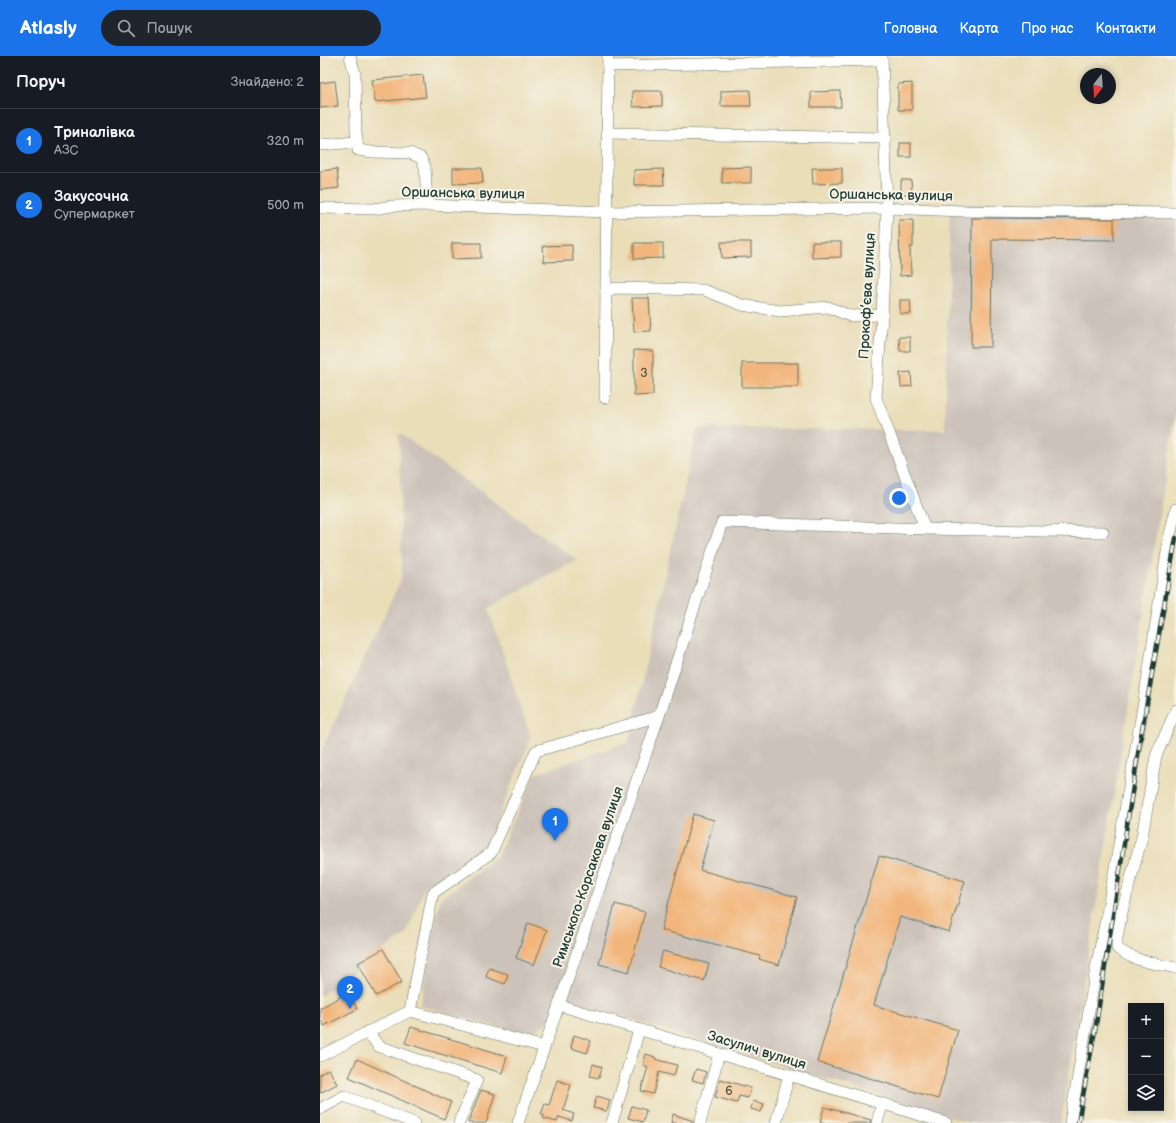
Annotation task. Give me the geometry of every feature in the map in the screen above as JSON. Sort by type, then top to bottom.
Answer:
[{"type":"street","points":[[350,56],[355,74],[358,150],[410,153],[421,158],[425,167],[427,205]]},
{"type":"street","points":[[605,398],[608,61],[882,58]]},
{"type":"street","name":"Прокоф’єва вулиця","points":[[882,58],[887,208],[876,398],[925,529]]},
{"type":"street","points":[[607,133],[885,138]]},
{"type":"street","points":[[320,145],[357,142]]},
{"type":"street","name":"Оршанська вулиця","points":[[320,208],[374,209],[392,206],[427,205],[606,212],[887,208],[962,211],[1176,213]]},
{"type":"street","points":[[606,291],[616,288],[704,290],[742,305],[780,311],[828,307],[850,316],[882,315]]},
{"type":"street","points":[[1070,1123],[1144,702],[1169,539],[1176,509]]},
{"type":"street","name":"Римського-Корсакова вулиця","points":[[518,1123],[659,716],[722,522],[925,529]]},
{"type":"street","points":[[925,529],[1103,532]]},
{"type":"street","points":[[1176,710],[1156,756],[1142,837],[1123,908],[1117,937],[1117,948],[1122,952],[1142,960],[1176,968]]},
{"type":"street","points":[[410,1011],[433,893],[491,853],[536,752],[659,716]]},
{"type":"street","points":[[1107,914],[1123,908]]},
{"type":"street","name":"Засулич вулиця","points":[[559,1005],[946,1123]]},
{"type":"street","points":[[320,1056],[410,1011],[544,1047]]},
{"type":"street","points":[[612,1123],[639,1030]]},
{"type":"street","points":[[368,1031],[378,1046],[477,1080],[459,1123]]},
{"type":"street","points":[[700,1123],[719,1054]]},
{"type":"street","points":[[776,1123],[789,1075]]},
{"type":"street","points":[[320,1110],[344,1096],[414,1123]]},
{"type":"street","points":[[877,1123],[882,1104]]},
{"type":"shaded area","points":[[950,203],[1176,211],[1176,412],[1061,1123],[969,1123],[578,1003],[528,1035],[420,1006],[440,899],[497,856],[535,774],[629,742],[697,428],[945,430]]},
{"type":"shaded area","points":[[399,433],[576,560],[488,608],[531,738],[486,846],[424,888],[406,934],[320,996],[320,754],[402,577]]},
{"type":"building","points":[[423,75],[426,97],[375,102],[372,80]]},
{"type":"building","points":[[335,81],[338,106],[320,108],[320,83]]},
{"type":"building","points":[[912,83],[912,110],[898,110],[898,84]]},
{"type":"building","points":[[750,90],[751,106],[721,106],[721,91]]},
{"type":"building","points":[[632,91],[662,91],[662,106],[633,107]]},
{"type":"building","points":[[840,91],[841,107],[811,107],[811,92]]},
{"type":"building","points":[[900,143],[911,143],[911,157],[900,157]]},
{"type":"building","points":[[751,167],[751,183],[722,183],[722,168]]},
{"type":"building","points":[[453,168],[482,168],[483,183],[453,184]]},
{"type":"building","points":[[812,168],[842,168],[842,183],[813,184]]},
{"type":"building","points":[[337,169],[339,188],[320,190],[320,171]]},
{"type":"building","points":[[663,169],[664,185],[634,185],[634,170]]},
{"type":"building","points":[[901,180],[911,180],[912,194],[901,194]]},
{"type":"building","points":[[972,218],[1114,219],[1114,240],[992,239],[991,347],[971,347]]},
{"type":"building","points":[[899,220],[913,220],[913,247],[910,247],[911,275],[900,276]]},
{"type":"building","points":[[721,242],[751,242],[751,257],[722,258]]},
{"type":"building","points":[[812,242],[841,242],[841,257],[812,258]]},
{"type":"building","points":[[452,243],[481,243],[481,258],[452,259]]},
{"type":"building","points":[[634,243],[663,243],[663,258],[634,259]]},
{"type":"building","points":[[572,245],[573,261],[544,262],[543,246]]},
{"type":"building","points":[[632,298],[649,298],[651,331],[634,332]]},
{"type":"building","points":[[900,300],[910,300],[911,314],[900,314]]},
{"type":"building","points":[[899,337],[910,337],[910,351],[900,351]]},
{"type":"building","points":[[634,350],[653,351],[653,395],[634,396]]},
{"type":"building","points":[[742,363],[798,363],[798,387],[742,387]]},
{"type":"building","points":[[911,372],[912,386],[901,387],[900,373]]},
{"type":"building","points":[[693,814],[714,820],[700,870],[797,897],[779,965],[759,959],[760,956],[661,930]]},
{"type":"building","points":[[879,856],[965,881],[949,932],[900,917],[874,1005],[958,1030],[938,1099],[817,1062]]},
{"type":"building","points":[[615,904],[645,912],[629,972],[599,964]]},
{"type":"building","points":[[528,923],[547,930],[534,965],[516,958]]},
{"type":"building","points":[[383,949],[402,982],[376,996],[358,963]]},
{"type":"building","points":[[663,951],[709,964],[704,981],[658,967]]},
{"type":"building","points":[[489,968],[508,974],[505,984],[486,977]]},
{"type":"building","points":[[349,992],[357,1009],[324,1026],[320,1018],[320,1008]]},
{"type":"building","points":[[411,1027],[507,1056],[502,1073],[405,1043]]},
{"type":"building","points":[[574,1035],[591,1041],[587,1053],[571,1048]]},
{"type":"building","points":[[646,1054],[655,1057],[655,1059],[677,1065],[674,1076],[659,1072],[653,1094],[641,1091],[648,1067],[643,1065]]},
{"type":"building","points":[[357,1059],[451,1102],[444,1119],[349,1077]]},
{"type":"building","points":[[593,1064],[602,1067],[599,1078],[590,1076]]},
{"type":"building","points":[[329,1069],[337,1084],[320,1093],[320,1074]]},
{"type":"building","points":[[696,1069],[706,1072],[703,1083],[692,1080]]},
{"type":"building","points":[[720,1079],[751,1088],[748,1098],[739,1096],[737,1103],[715,1097]]},
{"type":"building","points":[[557,1080],[571,1085],[563,1110],[574,1114],[572,1121],[559,1117],[557,1122],[543,1118],[544,1115],[541,1114],[545,1104],[549,1105]]},
{"type":"building","points":[[481,1090],[495,1094],[486,1123],[468,1123]]},
{"type":"building","points":[[597,1096],[610,1100],[607,1111],[593,1108]]},
{"type":"building","points":[[753,1101],[764,1104],[761,1112],[751,1109]]},
{"type":"building","points":[[632,1106],[646,1110],[643,1122],[628,1118]]},
{"type":"building","points":[[824,1107],[871,1120],[870,1123],[820,1123]]},
{"type":"building","points":[[673,1114],[693,1121],[693,1123],[671,1123]]},
{"type":"railway","points":[[1078,1123],[1096,1025],[1139,747],[1176,538]]},
{"type":"place","name":"Триналівка","points":[[555,841]]},
{"type":"place","name":"Закусочна","points":[[350,1009]]}]
